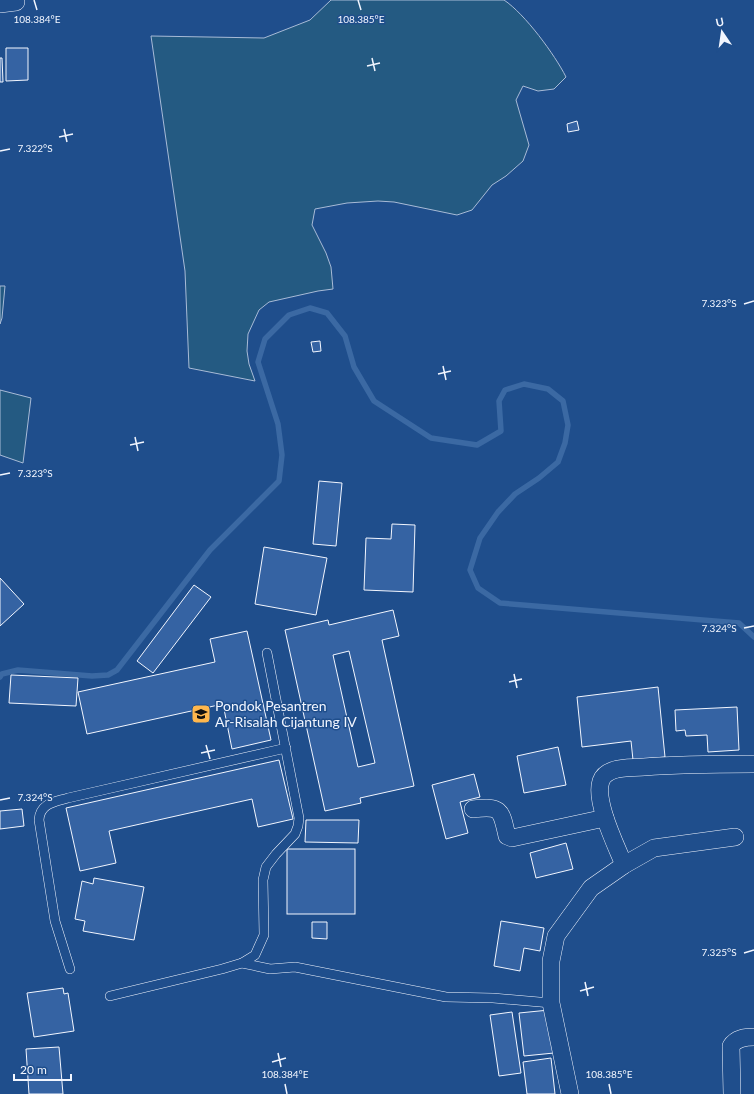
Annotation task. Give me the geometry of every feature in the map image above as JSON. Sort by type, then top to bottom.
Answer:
[{"type":"street","points":[[624,865],[605,818],[600,799],[600,784],[603,776],[613,770],[660,765],[754,764]]},
{"type":"street","points":[[473,809],[492,807],[499,812],[502,816],[507,836],[512,838],[605,818]]},
{"type":"street","points":[[570,1094],[551,1003],[551,961],[556,936],[591,888],[624,865],[654,848],[735,837]]},
{"type":"street","points":[[732,1094],[731,1046],[734,1041],[745,1037],[754,1037]]},
{"type":"lane","points":[[110,996],[242,963],[255,956],[264,935],[263,880],[266,867],[295,834],[299,818],[267,653]]},
{"type":"lane","points":[[70,970],[55,921],[39,820],[44,807],[50,803],[68,798],[286,748]]},
{"type":"lane","points":[[242,963],[270,969],[295,967],[446,997],[492,998],[551,1003]]},
{"type":"shaded area","points":[[331,0],[504,0],[521,15],[539,36],[555,58],[566,77],[554,89],[538,91],[523,86],[516,100],[529,145],[523,161],[506,176],[492,185],[472,210],[457,215],[394,202],[378,201],[347,203],[315,209],[312,225],[326,253],[331,267],[333,289],[269,302],[259,310],[248,334],[247,351],[249,364],[255,381],[189,368],[185,271],[151,36],[264,38],[310,20]]},
{"type":"shaded area","points":[[0,286],[5,286],[2,318],[0,324]]},
{"type":"shaded area","points":[[0,390],[31,398],[23,463],[0,455]]},
{"type":"building","points":[[6,48],[28,48],[28,80],[6,81]]},
{"type":"building","points":[[0,58],[2,58],[3,82],[0,82]]},
{"type":"building","points":[[577,121],[579,130],[568,132],[567,124]]},
{"type":"building","points":[[320,341],[321,351],[313,352],[311,342]]},
{"type":"building","points":[[319,481],[342,483],[336,546],[313,544]]},
{"type":"building","points":[[392,524],[415,525],[413,592],[364,590],[366,538],[391,539]]},
{"type":"building","points":[[264,547],[327,558],[316,615],[255,604]]},
{"type":"building","points":[[0,578],[24,604],[0,626]]},
{"type":"building","points":[[194,585],[211,597],[153,673],[137,661]]},
{"type":"building","points":[[393,610],[399,636],[382,640],[414,786],[360,798],[361,803],[325,811],[285,630],[328,620],[329,625]],"holes":[[[349,651],[375,763],[358,767],[333,655]]]},
{"type":"building","points":[[247,631],[271,740],[232,749],[223,704],[87,734],[78,692],[215,662],[210,639]]},
{"type":"building","points":[[11,675],[78,678],[76,706],[9,703]]},
{"type":"building","points":[[658,687],[665,757],[633,760],[631,741],[582,747],[577,697]]},
{"type":"building","points":[[737,707],[739,750],[708,752],[707,735],[686,736],[685,730],[676,731],[675,710]]},
{"type":"building","points":[[558,747],[566,785],[524,793],[517,756]]},
{"type":"building","points":[[279,760],[293,819],[258,827],[252,799],[109,831],[116,863],[80,871],[66,808]]},
{"type":"building","points":[[474,774],[480,797],[460,802],[468,833],[446,839],[432,785]]},
{"type":"building","points":[[22,809],[24,826],[0,829],[0,811]]},
{"type":"building","points":[[306,820],[359,820],[358,843],[305,842]]},
{"type":"building","points":[[566,843],[573,869],[536,878],[530,853]]},
{"type":"building","points":[[287,849],[355,849],[355,914],[287,914]]},
{"type":"building","points":[[94,878],[144,887],[134,940],[83,931],[85,921],[75,919],[82,881],[93,884]]},
{"type":"building","points":[[501,921],[544,928],[540,951],[524,948],[520,971],[494,966]]},
{"type":"building","points":[[312,922],[327,922],[327,939],[312,938]]},
{"type":"building","points":[[63,988],[64,994],[68,993],[74,1031],[34,1037],[27,993]]},
{"type":"building","points":[[549,1010],[554,1053],[524,1056],[519,1013]]},
{"type":"building","points":[[512,1012],[521,1073],[499,1076],[490,1015]]},
{"type":"building","points":[[59,1047],[63,1094],[29,1094],[26,1049]]},
{"type":"building","points":[[551,1058],[555,1094],[527,1094],[523,1062]]},
{"type":"waterway","points":[[0,677],[2,674],[18,670],[92,676],[108,675],[117,670],[210,550],[279,481],[282,455],[278,424],[258,362],[265,339],[289,315],[310,308],[327,313],[345,336],[354,367],[374,401],[431,438],[477,445],[501,431],[499,401],[505,390],[524,384],[548,389],[563,401],[568,425],[565,443],[558,462],[539,478],[515,494],[498,512],[480,538],[470,570],[478,588],[500,603],[739,623],[754,637]]},
{"type":"place","name":"Pondok Pesantren Ar-Risalah Cijantung IV","points":[[201,714]]}]
